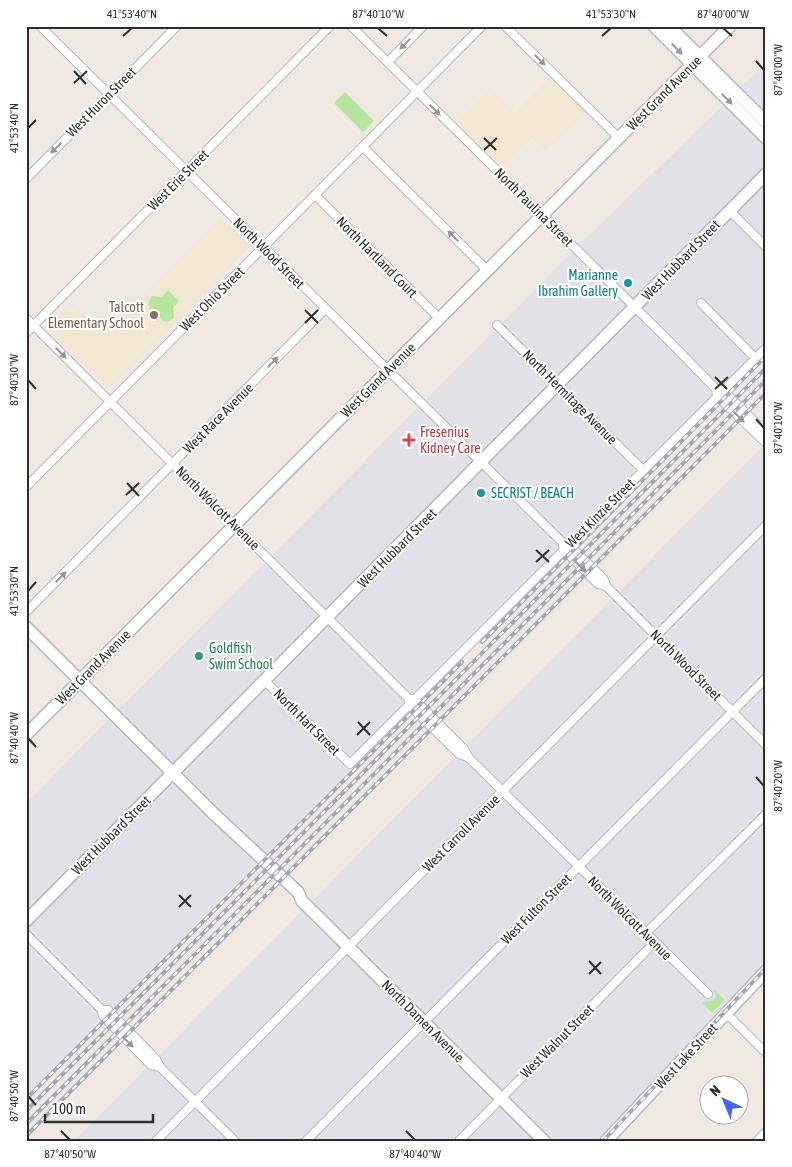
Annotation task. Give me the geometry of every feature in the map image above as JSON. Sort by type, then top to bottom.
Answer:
[{"type":"main road","points":[[654,26],[766,122]]},
{"type":"main road","points":[[669,26],[696,61],[766,138]]},
{"type":"main road","name":"West Grand Avenue","points":[[26,735],[730,26]]},
{"type":"main road","name":"West Hubbard Street","points":[[26,921],[766,174]]},
{"type":"main road","name":"North Damen Avenue","points":[[26,627],[254,853],[259,854],[298,892],[302,900],[348,947],[544,1141]]},
{"type":"main road","name":"West Lake Street","points":[[606,1141],[766,971]]},
{"type":"street","name":"North Wood Street","points":[[40,26],[565,546],[598,584],[606,586],[766,744]]},
{"type":"street","name":"West Huron Street","points":[[26,178],[177,26]]},
{"type":"street","name":"West Erie Street","points":[[26,333],[330,26]]},
{"type":"street","name":"North Paulina Street","points":[[351,26],[719,392],[766,443]]},
{"type":"street","points":[[388,62],[423,26]]},
{"type":"street","name":"West Ohio Street","points":[[26,487],[482,26]]},
{"type":"street","points":[[505,26],[619,138]]},
{"type":"street","points":[[363,147],[487,270]]},
{"type":"street","name":"North Hartland Court","points":[[315,196],[439,318]]},
{"type":"street","points":[[730,211],[766,247]]},
{"type":"street","points":[[701,303],[756,358]]},
{"type":"street","name":"West Race Avenue","points":[[26,612],[325,309]]},
{"type":"street","name":"North Wolcott Avenue","points":[[26,318],[411,701],[464,749],[468,757],[708,994]]},
{"type":"street","name":"North Hermitage Avenue","points":[[497,325],[644,470]]},
{"type":"street","name":"West Kinzie Street","points":[[350,764],[565,546],[644,470],[719,392],[766,348]]},
{"type":"street","name":"North Paulina Street","points":[[719,392],[766,433]]},
{"type":"street","name":"West Carroll Avenue","points":[[156,1141],[766,525]]},
{"type":"street","name":"West Fulton Street","points":[[306,1141],[766,678]]},
{"type":"street","name":"North Hart Street","points":[[265,680],[350,764]]},
{"type":"street","points":[[646,933],[766,814]]},
{"type":"street","points":[[26,934],[102,1010],[103,1016],[151,1065],[160,1067],[234,1141]]},
{"type":"street","name":"West Walnut Street","points":[[459,1141],[655,942]]},
{"type":"street","points":[[726,1013],[766,1052]]},
{"type":"street","points":[[757,1141],[766,1132]]},
{"type":"shaded area","points":[[766,63],[766,352],[26,1095],[26,803],[580,244]]},
{"type":"shaded area","points":[[550,78],[586,111],[546,151],[532,138],[502,168],[456,123],[490,88],[515,114]]},
{"type":"shaded area","name":"Talcott Elementary School","points":[[220,218],[250,247],[110,388],[48,327],[72,302],[105,334]]},
{"type":"shaded area","points":[[766,443],[766,961],[597,1141],[74,1141]]},
{"type":"green space","points":[[345,92],[374,121],[363,132],[334,103]]},
{"type":"green space","points":[[168,290],[179,301],[173,308],[174,318],[167,322],[161,320],[157,313],[150,309],[148,304],[152,296],[162,297]]},
{"type":"green space","points":[[714,989],[725,1000],[712,1013],[702,1002],[713,1001],[716,997]]},
{"type":"railway","points":[[482,642],[766,356]]},
{"type":"railway","points":[[26,1111],[766,368]]},
{"type":"railway","points":[[26,1124],[766,380]]},
{"type":"railway","points":[[26,1136],[766,393]]},
{"type":"railway","points":[[26,1099],[462,662]]},
{"type":"railway","points":[[603,1141],[766,968]]},
{"type":"place","name":"Marianne Ibrahim Gallery","points":[[628,283]]},
{"type":"place","name":"Talcott Elementary School","points":[[154,315]]},
{"type":"place","name":"Fresenius Kidney Care","points":[[409,440]]},
{"type":"place","name":"SECRIST / BEACH","points":[[481,493]]},
{"type":"place","name":"Goldfish Swim School","points":[[199,656]]}]
